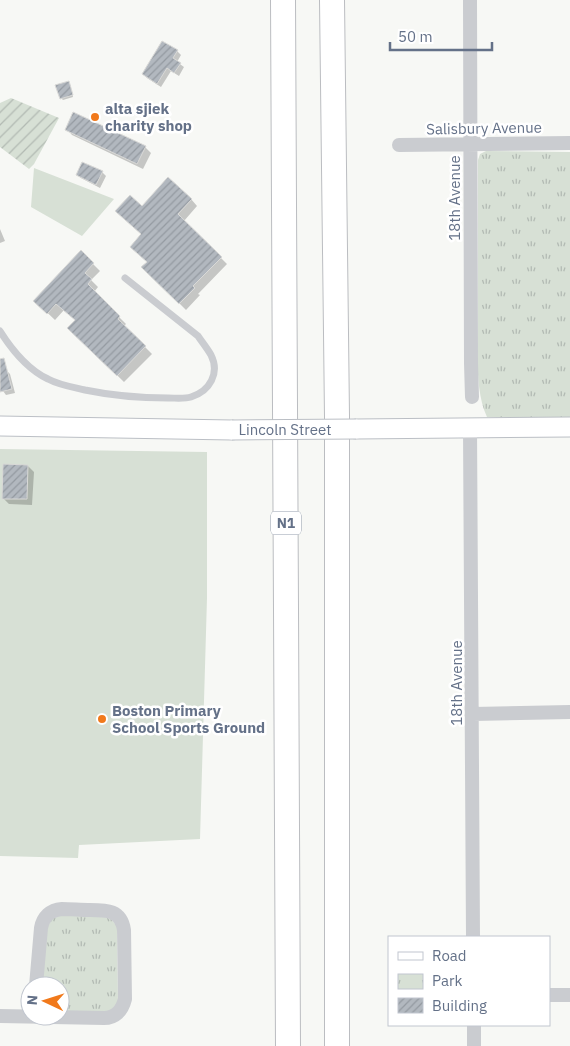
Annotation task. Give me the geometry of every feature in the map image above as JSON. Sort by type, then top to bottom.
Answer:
[{"type":"highway","name":"N1","points":[[283,0],[288,1046]]},
{"type":"highway","points":[[332,0],[337,416],[337,1046]]},
{"type":"highway","points":[[337,976],[342,1003],[345,1046]]},
{"type":"street","name":"18th Avenue","points":[[470,0],[472,397]]},
{"type":"street","name":"Salisbury Avenue","points":[[399,145],[570,143]]},
{"type":"street","name":"Lincoln Street","points":[[0,426],[232,430],[570,428]]},
{"type":"street","name":"18th Avenue","points":[[470,428],[473,936]]},
{"type":"street","points":[[473,714],[570,712]]},
{"type":"street","points":[[37,976],[40,928],[49,913],[62,909],[105,910],[118,917],[124,930],[124,999],[121,1010],[109,1018],[70,1017]]},
{"type":"street","points":[[550,995],[570,996]]},
{"type":"street","points":[[0,1016],[20,1016]]},
{"type":"street","points":[[474,1026],[474,1046]]},
{"type":"lane","points":[[0,331],[27,366],[58,384],[109,395],[140,398],[190,398],[203,392],[212,383],[214,368],[212,357],[198,336],[125,278]]},
{"type":"green space","points":[[11,98],[59,118],[34,164],[29,169],[0,147],[0,103]]},
{"type":"green space","points":[[486,151],[570,152],[570,417],[487,417],[483,406],[478,380],[478,160],[480,154]]},
{"type":"green space","points":[[34,168],[114,199],[82,236],[31,207]]},
{"type":"green space","name":"Boston Primary School Sports Ground","points":[[0,449],[207,452],[207,598],[200,839],[79,845],[78,858],[0,856]]},
{"type":"green space","points":[[61,915],[104,917],[111,919],[117,926],[118,1001],[117,1005],[109,1012],[70,1012],[70,976],[43,976],[47,928],[52,919]]},
{"type":"building","points":[[162,41],[178,50],[173,58],[181,63],[174,73],[167,68],[157,84],[142,74]]},
{"type":"building","points":[[69,81],[73,95],[60,99],[55,85]]},
{"type":"building","points":[[73,112],[146,146],[137,164],[65,130]]},
{"type":"building","points":[[82,162],[103,171],[96,185],[76,175]]},
{"type":"building","points":[[168,177],[192,199],[178,214],[222,257],[193,286],[195,288],[179,304],[141,267],[147,262],[130,247],[141,234],[115,211],[130,195],[142,206]]},
{"type":"building","points":[[81,250],[94,263],[85,273],[92,279],[88,284],[120,316],[118,319],[146,346],[117,376],[67,328],[75,320],[56,304],[47,314],[33,301]]},
{"type":"building","points":[[4,358],[12,389],[0,392],[0,359]]},
{"type":"building","points":[[3,464],[28,465],[27,499],[2,499]]},
{"type":"place","name":"alta sjiek charity shop","points":[[95,117]]},
{"type":"place","name":"Boston Primary School Sports Ground","points":[[102,719]]}]
